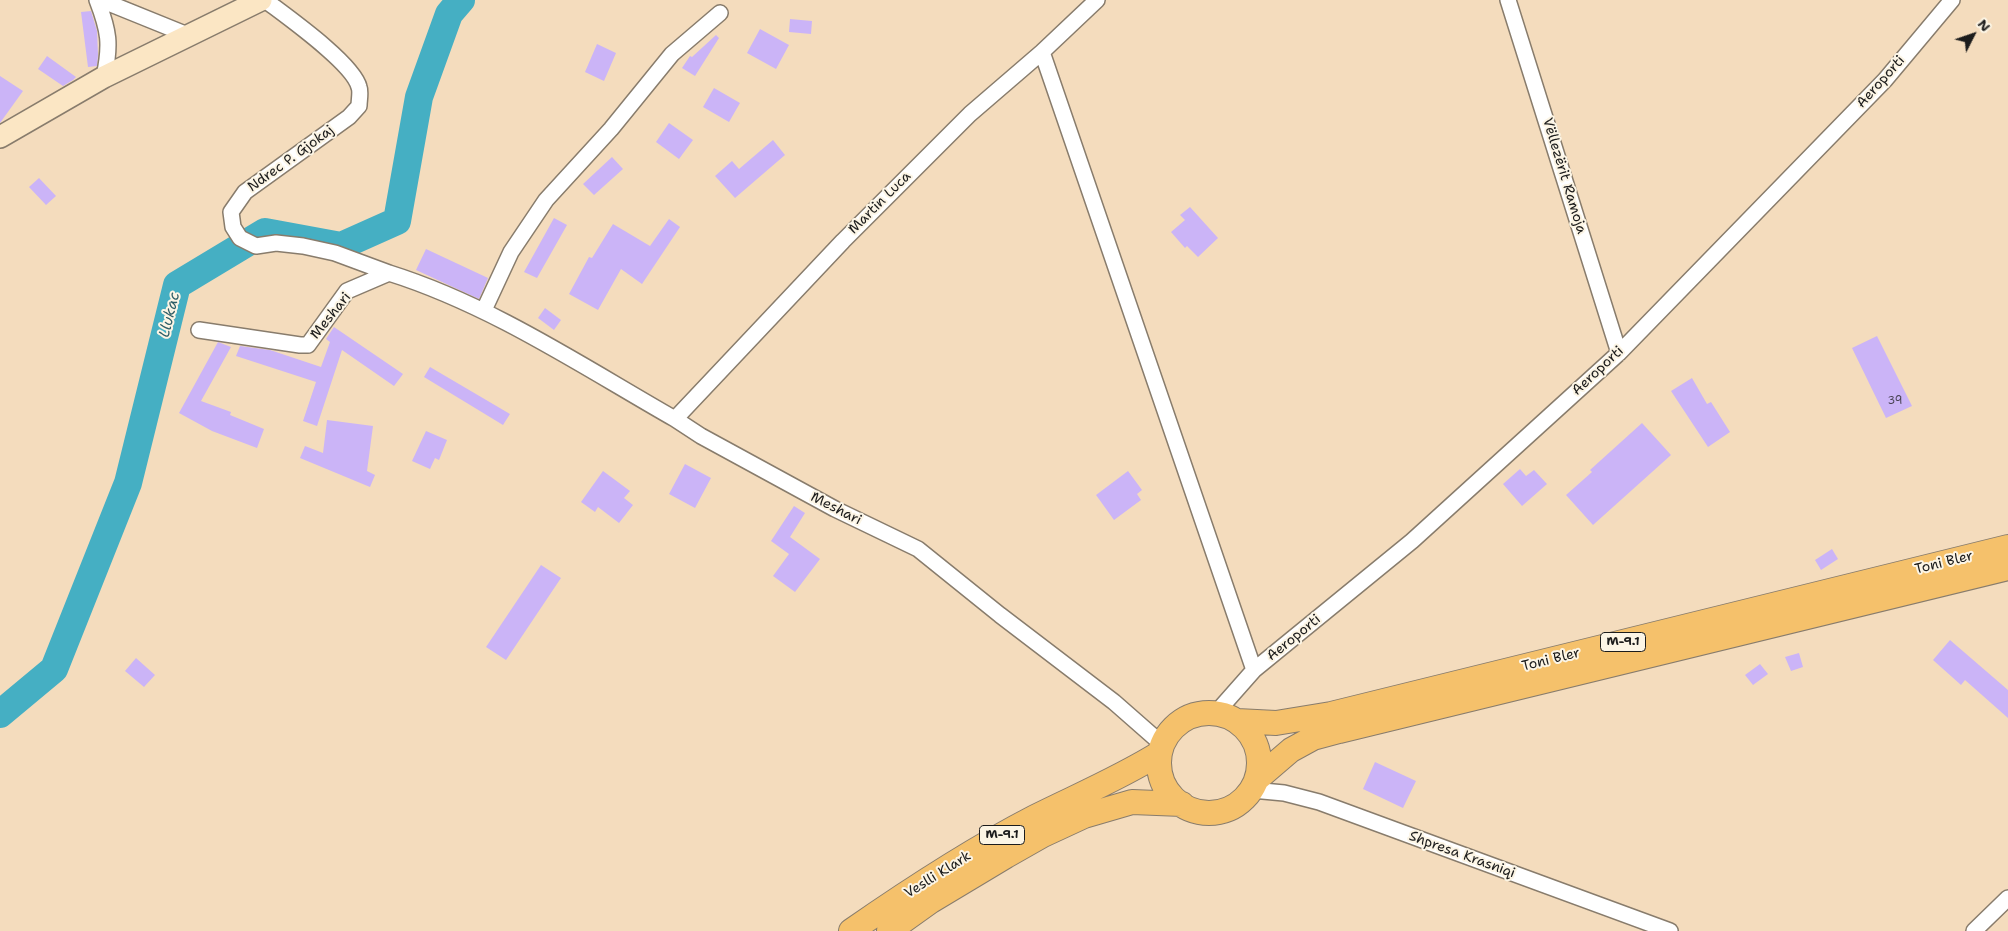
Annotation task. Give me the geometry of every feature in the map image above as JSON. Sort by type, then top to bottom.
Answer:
[{"type":"main road","name":"Toni Bler","points":[[1226,717],[1276,723],[1331,714],[2008,547]]},
{"type":"main road","name":"Toni Bler","points":[[1254,785],[1291,750],[1322,736],[2008,568]]},
{"type":"main road","name":"M-9.1","points":[[1161,749],[1168,735],[1184,720],[1194,715],[1226,717]]},
{"type":"main road","points":[[1226,717],[1252,737],[1257,747],[1259,769],[1254,785]]},
{"type":"main road","points":[[1161,749],[1162,778],[1167,788],[1182,804]]},
{"type":"main road","name":"Veslli Klark","points":[[851,931],[996,838],[1036,816],[1136,768],[1161,749]]},
{"type":"main road","name":"M-9.1","points":[[1182,804],[1203,812],[1225,810],[1244,799],[1254,785]]},
{"type":"main road","name":"Veslli Klark","points":[[889,931],[931,901],[1006,856],[1043,835],[1084,816],[1132,802],[1182,804]]},
{"type":"street","points":[[97,0],[107,25],[109,52],[104,77]]},
{"type":"street","points":[[101,0],[190,36]]},
{"type":"street","name":"Martin Luca","points":[[675,418],[850,234],[970,114],[1042,52],[1097,0]]},
{"type":"street","name":"Vëllezërit Ramoja","points":[[1508,0],[1619,353]]},
{"type":"street","name":"Aeroporti","points":[[1226,717],[1254,670],[1412,541],[1619,353],[1885,80],[1952,0]]},
{"type":"street","name":"Ndrec P. Gjokaj","points":[[0,137],[104,77],[190,36],[253,2],[299,26],[346,67],[359,86],[359,106],[350,117],[246,192],[231,212],[233,227],[240,238],[256,246],[276,243],[303,246],[335,253],[389,273]]},
{"type":"street","points":[[484,310],[511,252],[546,200],[611,129],[672,54],[720,13]]},
{"type":"street","points":[[1042,52],[1254,670]]},
{"type":"street","name":"Meshari","points":[[199,330],[300,345],[308,344],[347,291],[389,273],[427,285],[484,310],[675,418],[701,436],[835,509],[918,549],[1000,615],[1114,702],[1161,749]]},
{"type":"street","name":"Shpresa Krasniqi","points":[[1254,785],[1319,802],[1670,931]]},
{"type":"street","points":[[1978,930],[2008,898]]},
{"type":"building","points":[[91,11],[97,31],[98,55],[97,66],[88,67],[81,12]]},
{"type":"building","points":[[790,19],[812,21],[811,34],[789,32]]},
{"type":"building","points":[[760,29],[789,45],[776,69],[747,53]]},
{"type":"building","points":[[716,35],[719,38],[695,76],[682,68],[690,56],[692,57]]},
{"type":"building","points":[[597,44],[616,53],[604,81],[585,72]]},
{"type":"building","points":[[47,56],[76,77],[63,86],[38,69]]},
{"type":"building","points":[[0,76],[23,91],[0,123]]},
{"type":"building","points":[[714,88],[740,103],[729,122],[703,107]]},
{"type":"building","points":[[669,123],[693,140],[679,159],[656,142]]},
{"type":"building","points":[[773,140],[785,155],[735,198],[715,176],[732,161],[739,169]]},
{"type":"building","points":[[612,157],[623,169],[594,195],[583,184]]},
{"type":"building","points":[[39,178],[56,196],[46,205],[29,187]]},
{"type":"building","points":[[1190,207],[1218,238],[1198,257],[1187,246],[1185,248],[1171,232],[1185,220],[1180,215]]},
{"type":"building","points":[[554,218],[567,225],[537,278],[524,272]]},
{"type":"building","points":[[669,219],[680,227],[642,284],[621,269],[598,310],[569,294],[589,257],[592,258],[613,224],[650,246]]},
{"type":"building","points":[[426,249],[488,278],[479,299],[416,270]]},
{"type":"building","points":[[545,308],[561,320],[554,330],[538,318]]},
{"type":"building","points":[[334,327],[403,374],[394,386],[342,350],[317,426],[303,421],[316,382],[236,356],[240,346],[270,350],[321,367],[330,342],[326,339]]},
{"type":"building","points":[[1877,336],[1912,406],[1886,418],[1852,348]]},
{"type":"building","points":[[218,342],[231,347],[201,401],[231,412],[230,415],[264,429],[257,448],[212,431],[179,413]]},
{"type":"building","points":[[430,367],[510,414],[503,425],[424,377]]},
{"type":"building","points":[[1692,378],[1707,404],[1711,402],[1730,432],[1708,447],[1671,391]]},
{"type":"building","points":[[327,420],[373,426],[367,471],[375,475],[370,487],[300,458],[305,446],[323,453]]},
{"type":"building","points":[[1642,423],[1671,455],[1593,525],[1566,495],[1592,472],[1590,470]]},
{"type":"building","points":[[426,431],[447,440],[439,460],[435,458],[430,469],[412,461]]},
{"type":"building","points":[[685,464],[711,478],[695,508],[669,494]]},
{"type":"building","points":[[1520,469],[1526,476],[1534,470],[1547,484],[1522,506],[1503,484]]},
{"type":"building","points":[[603,471],[630,491],[624,498],[633,505],[619,523],[598,507],[595,512],[581,502]]},
{"type":"building","points":[[1128,471],[1142,490],[1137,494],[1141,500],[1114,520],[1096,495]]},
{"type":"building","points":[[794,506],[805,513],[790,537],[820,559],[795,592],[773,576],[789,554],[771,541]]},
{"type":"building","points":[[1832,549],[1838,559],[1821,570],[1815,560]]},
{"type":"building","points":[[541,565],[561,578],[506,660],[486,647]]},
{"type":"building","points":[[1950,640],[2008,690],[2008,718],[1965,680],[1961,685],[1933,660]]},
{"type":"building","points":[[1799,653],[1803,667],[1791,671],[1785,657]]},
{"type":"building","points":[[136,658],[155,675],[144,687],[125,671]]},
{"type":"building","points":[[1760,664],[1768,674],[1753,685],[1745,675]]},
{"type":"building","points":[[1375,762],[1416,781],[1403,808],[1363,789]]},
{"type":"waterway","name":"Llukac","points":[[0,714],[54,669],[128,483],[177,285],[265,232],[341,246],[397,221],[419,97],[449,14],[461,0]]}]
